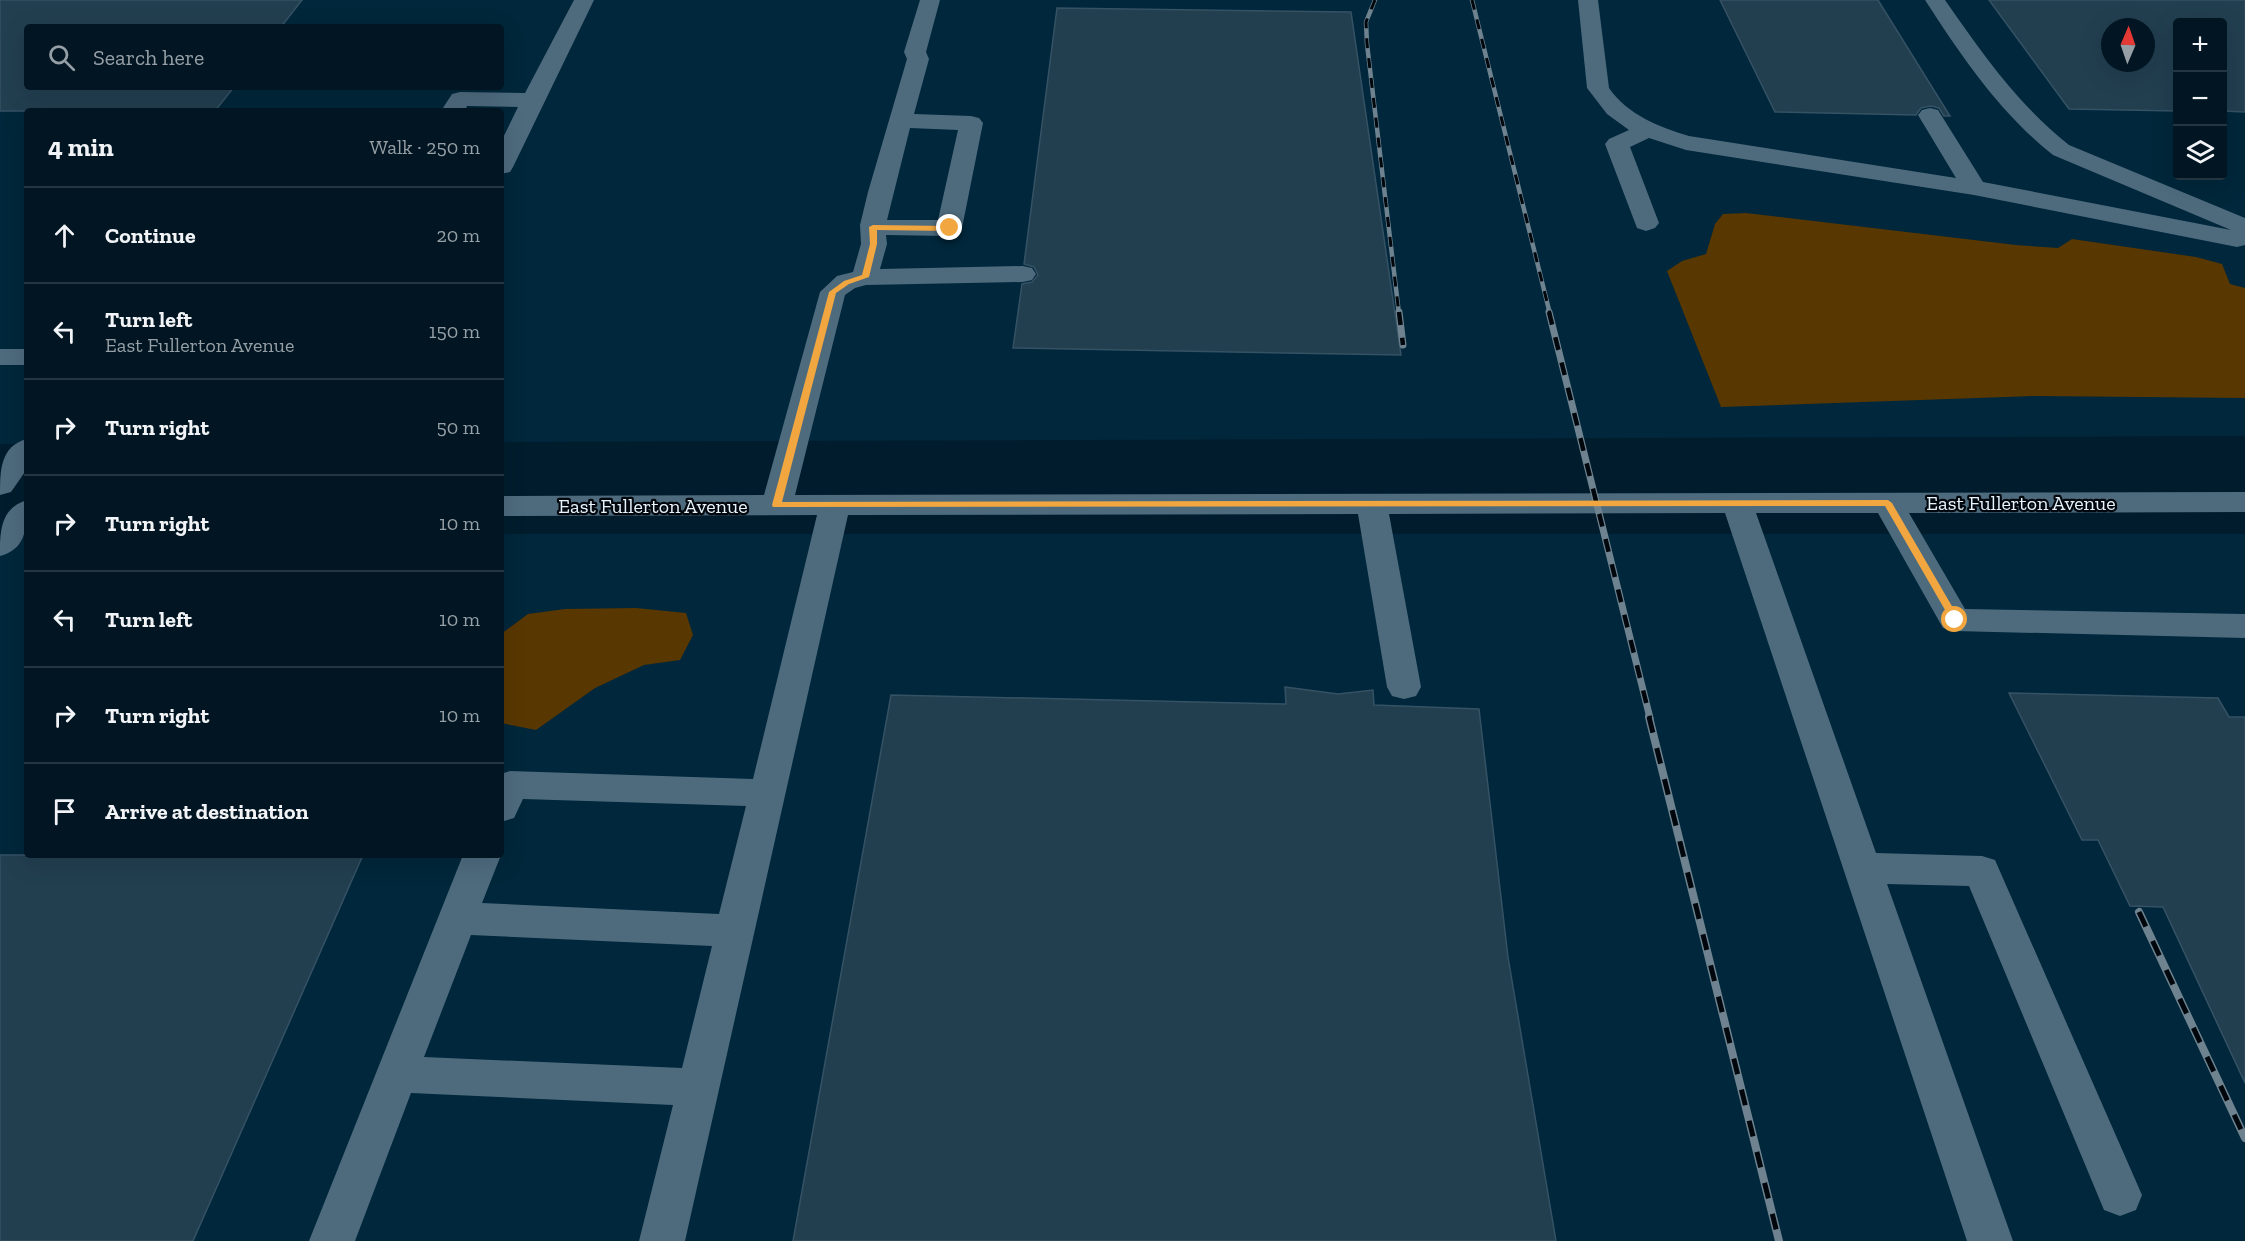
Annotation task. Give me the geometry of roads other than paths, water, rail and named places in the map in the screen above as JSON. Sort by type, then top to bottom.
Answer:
[{"type":"street","points":[[504,161],[532,100],[584,0]]},
{"type":"street","points":[[865,277],[874,244],[873,227],[918,59],[915,52],[930,0]]},
{"type":"street","points":[[1588,0],[1598,88],[1612,106],[1646,131],[1686,143],[1974,188],[2245,240]]},
{"type":"street","points":[[1935,0],[1991,83],[2044,138],[2061,150],[2245,228]]},
{"type":"street","points":[[455,108],[460,99],[532,100]]},
{"type":"street","points":[[1930,115],[1974,188]]},
{"type":"street","points":[[873,227],[950,228],[971,123],[900,121]]},
{"type":"street","points":[[1646,131],[1617,144],[1646,224]]},
{"type":"street","points":[[777,505],[833,292],[846,282],[865,277],[1023,274]]},
{"type":"street","points":[[0,357],[24,357]]},
{"type":"street","points":[[0,485],[24,452]]},
{"type":"street","name":"East Fullerton Avenue","points":[[504,506],[2245,502]]},
{"type":"street","points":[[1737,503],[1989,1241]]},
{"type":"street","points":[[1888,503],[1955,620],[2245,626]]},
{"type":"street","points":[[1372,504],[1404,687]]},
{"type":"street","points":[[662,1241],[834,505]]},
{"type":"street","points":[[0,507],[24,508]]},
{"type":"street","points":[[0,546],[24,512]]},
{"type":"street","points":[[504,800],[510,785],[767,793]]},
{"type":"street","points":[[332,1241],[481,858]]},
{"type":"street","points":[[1861,868],[1982,871],[2120,1195]]},
{"type":"street","points":[[457,918],[735,931]]},
{"type":"street","points":[[397,1074],[698,1087]]},
{"type":"railway","points":[[1375,0],[1366,22],[1367,44],[1399,314]]},
{"type":"railway","points":[[1472,0],[1550,314]]},
{"type":"railway","points":[[1399,312],[1403,345]]},
{"type":"railway","points":[[1549,312],[1650,718]]},
{"type":"railway","points":[[1649,717],[1779,1241]]},
{"type":"railway","points":[[2139,912],[2245,1138]]}]
